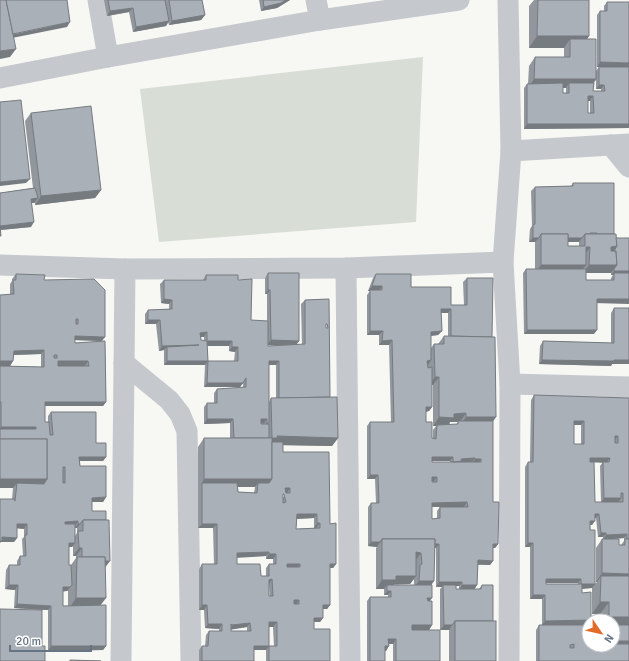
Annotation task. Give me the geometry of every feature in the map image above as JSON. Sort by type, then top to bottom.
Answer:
[{"type":"street","points":[[98,0],[108,57]]},
{"type":"street","points":[[316,0],[320,20]]},
{"type":"street","points":[[0,78],[108,57],[320,20],[459,0]]},
{"type":"street","points":[[508,0],[511,151],[503,262],[510,384],[509,661]]},
{"type":"street","points":[[511,151],[620,145],[629,167]]},
{"type":"street","points":[[0,265],[125,269],[346,268],[503,262]]},
{"type":"street","points":[[346,268],[350,661]]},
{"type":"street","points":[[121,661],[125,269]]},
{"type":"street","points":[[124,363],[169,400],[180,414],[187,431],[191,661]]},
{"type":"street","points":[[510,384],[629,387]]},
{"type":"shaded area","points":[[423,57],[416,222],[159,242],[140,89]]},
{"type":"building","points":[[0,0],[6,0],[16,49],[0,51]]},
{"type":"building","points":[[6,0],[67,0],[70,22],[13,34]]},
{"type":"building","points":[[108,0],[165,0],[169,21],[136,27],[133,8],[110,11]]},
{"type":"building","points":[[169,0],[202,0],[205,15],[172,21]]},
{"type":"building","points":[[263,0],[286,0],[281,3],[264,7]]},
{"type":"building","points":[[538,0],[589,0],[589,36],[537,36]]},
{"type":"building","points":[[607,2],[629,2],[629,63],[600,62],[600,11],[607,11]]},
{"type":"building","points":[[570,39],[596,39],[596,79],[534,79],[535,57],[570,57]]},
{"type":"building","points":[[599,67],[629,67],[629,124],[527,124],[527,84],[563,83],[563,93],[569,93],[569,83],[594,83],[593,91],[605,91],[604,85],[599,85]],"holes":[[[588,96],[593,96],[594,113],[588,113]]]},
{"type":"building","points":[[21,100],[30,179],[0,182],[0,102]]},
{"type":"building","points":[[91,106],[101,190],[41,196],[31,113]]},
{"type":"building","points":[[573,183],[614,183],[614,234],[590,233],[585,234],[582,238],[568,238],[568,234],[541,234],[539,238],[533,238],[533,225],[535,224],[535,187],[573,186]]},
{"type":"building","points":[[35,188],[38,198],[31,199],[34,222],[0,226],[0,193]]},
{"type":"building","points":[[541,234],[568,234],[568,246],[585,246],[585,234],[616,234],[617,246],[611,247],[611,251],[616,251],[617,265],[589,265],[590,247],[586,247],[586,265],[541,265]]},
{"type":"building","points":[[616,238],[629,238],[629,271],[614,271],[617,265],[616,251],[614,251],[617,246]]},
{"type":"building","points":[[526,269],[586,269],[586,280],[614,280],[614,273],[629,273],[629,299],[597,299],[597,330],[527,330]]},
{"type":"building","points":[[268,273],[299,273],[299,341],[271,340],[270,290],[268,290]]},
{"type":"building","points":[[16,274],[45,275],[44,280],[94,279],[105,290],[105,337],[75,336],[75,343],[105,341],[106,402],[45,402],[45,422],[49,422],[50,435],[53,435],[51,412],[96,412],[96,443],[106,443],[106,457],[79,457],[80,466],[106,466],[106,497],[92,498],[92,511],[106,511],[106,520],[83,520],[80,524],[78,524],[78,521],[65,522],[65,524],[75,524],[75,543],[69,543],[69,565],[71,565],[72,585],[70,587],[63,587],[63,606],[106,605],[106,646],[51,646],[51,606],[17,604],[18,585],[9,585],[9,565],[20,565],[20,556],[26,556],[25,535],[27,535],[27,524],[17,524],[17,538],[2,537],[2,541],[0,541],[0,499],[14,499],[15,501],[17,483],[44,484],[47,479],[47,439],[0,439],[0,429],[36,429],[36,427],[1,427],[0,366],[44,367],[44,350],[14,351],[13,361],[0,361],[0,295],[14,294],[13,280],[16,280]],"holes":[[[58,361],[88,361],[89,366],[58,366]],[[63,467],[65,467],[65,483],[63,483]]]},
{"type":"building","points":[[376,274],[411,274],[411,287],[451,287],[451,305],[467,305],[467,278],[493,278],[492,337],[451,336],[451,309],[441,309],[442,331],[431,332],[431,360],[427,361],[428,368],[432,367],[432,407],[426,407],[426,422],[432,422],[432,438],[436,439],[437,425],[458,424],[458,421],[493,421],[493,502],[499,502],[498,544],[493,544],[493,561],[478,560],[477,585],[462,585],[462,582],[439,582],[439,544],[435,544],[435,539],[382,539],[380,542],[371,542],[371,503],[379,503],[378,475],[370,475],[370,422],[394,422],[392,340],[382,341],[383,331],[370,331],[370,290],[382,290],[382,286],[372,286]],"holes":[[[432,457],[453,457],[453,462],[432,462]],[[461,459],[481,459],[481,462],[453,462],[462,461]],[[432,477],[437,477],[437,482],[432,482]],[[467,502],[468,507],[440,507],[440,518],[432,519],[432,503]]]},
{"type":"building","points":[[206,275],[238,275],[238,280],[252,279],[251,320],[268,321],[268,346],[305,344],[305,300],[329,299],[330,397],[279,398],[279,361],[269,361],[269,423],[267,424],[269,424],[269,438],[234,438],[233,419],[207,419],[207,403],[217,403],[217,389],[246,387],[246,378],[243,383],[207,383],[208,361],[167,361],[167,347],[199,345],[162,346],[160,320],[148,320],[148,310],[172,309],[172,300],[164,299],[164,280],[206,280]],"holes":[[[207,332],[207,341],[201,340],[200,333]],[[207,341],[232,341],[232,347],[238,347],[238,361],[208,361]],[[261,419],[267,419],[267,424],[261,424]]]},
{"type":"building","points":[[614,308],[629,308],[629,360],[542,360],[543,341],[614,343]]},
{"type":"building","points":[[444,336],[495,337],[496,417],[466,417],[466,413],[454,414],[454,418],[439,417],[439,377],[435,377],[434,344],[444,344]]},
{"type":"building","points":[[534,395],[629,398],[629,539],[627,539],[627,534],[606,535],[606,533],[601,533],[599,514],[595,514],[595,521],[590,521],[590,530],[595,530],[595,584],[582,584],[582,593],[591,592],[591,613],[581,613],[581,620],[545,621],[545,595],[533,595],[533,543],[528,543],[528,462],[533,462]],"holes":[[[574,421],[584,421],[584,444],[574,444]],[[615,436],[618,436],[618,443],[615,443]],[[590,458],[610,458],[609,462],[603,462],[604,498],[621,498],[621,493],[623,493],[623,502],[595,502],[594,462],[590,462]],[[546,579],[581,579],[581,584],[546,584]]]},
{"type":"building","points":[[337,397],[338,438],[277,436],[278,438],[272,438],[271,398]]},
{"type":"building","points":[[204,438],[272,438],[272,479],[204,479]]},
{"type":"building","points":[[0,439],[47,439],[47,479],[0,479]]},
{"type":"building","points":[[272,442],[283,442],[283,452],[329,452],[330,524],[336,523],[336,564],[330,564],[330,605],[323,605],[323,618],[314,618],[314,629],[330,629],[330,661],[269,661],[269,646],[254,646],[254,661],[202,661],[202,646],[208,646],[209,631],[222,631],[222,624],[208,624],[207,605],[202,605],[202,564],[217,564],[217,524],[202,524],[202,483],[237,483],[238,492],[257,493],[258,483],[269,483],[272,479]],"holes":[[[285,488],[290,488],[290,493],[286,493]],[[283,494],[284,494],[286,502],[283,503]],[[297,514],[317,514],[317,523],[320,523],[320,528],[296,529]],[[269,552],[269,554],[276,554],[276,564],[269,564],[269,576],[261,576],[260,564],[237,564],[237,553]],[[287,564],[300,564],[300,567],[287,567]],[[272,579],[273,596],[269,596],[269,580]],[[294,600],[299,600],[299,604],[294,604]],[[269,622],[277,622],[277,646],[269,646]],[[250,623],[251,631],[231,631],[231,624]]]},
{"type":"building","points":[[83,520],[109,520],[110,561],[105,561],[105,557],[82,557],[82,548],[79,548],[78,531],[83,531]]},
{"type":"building","points":[[382,539],[435,539],[434,581],[419,581],[420,565],[422,564],[421,553],[416,552],[416,576],[396,576],[396,580],[382,580]]},
{"type":"building","points":[[602,539],[619,539],[619,545],[625,545],[625,539],[629,539],[629,574],[602,573]]},
{"type":"building","points":[[77,557],[105,557],[106,598],[76,598]]},
{"type":"building","points":[[601,576],[629,576],[629,617],[621,617],[621,613],[609,613],[609,602],[600,602]]},
{"type":"building","points":[[387,585],[432,585],[432,598],[427,598],[428,601],[432,601],[432,625],[412,625],[412,630],[440,630],[440,661],[396,661],[396,639],[388,639],[389,646],[385,646],[385,661],[370,661],[370,597],[391,597],[391,591],[387,591]]},
{"type":"building","points":[[443,585],[456,585],[456,589],[481,589],[482,585],[493,585],[493,621],[455,621],[452,625],[444,625]]},
{"type":"building","points":[[0,609],[42,610],[42,646],[45,646],[45,661],[0,661]]},
{"type":"building","points":[[455,621],[496,621],[496,661],[455,661]]},
{"type":"building","points":[[539,625],[581,625],[581,653],[621,653],[621,644],[629,644],[629,661],[539,661]],"holes":[[[574,644],[574,648],[570,648],[570,645]]]},
{"type":"building","points":[[621,625],[629,625],[629,641],[621,641]]},
{"type":"building","points":[[70,660],[101,661],[70,661]]}]
